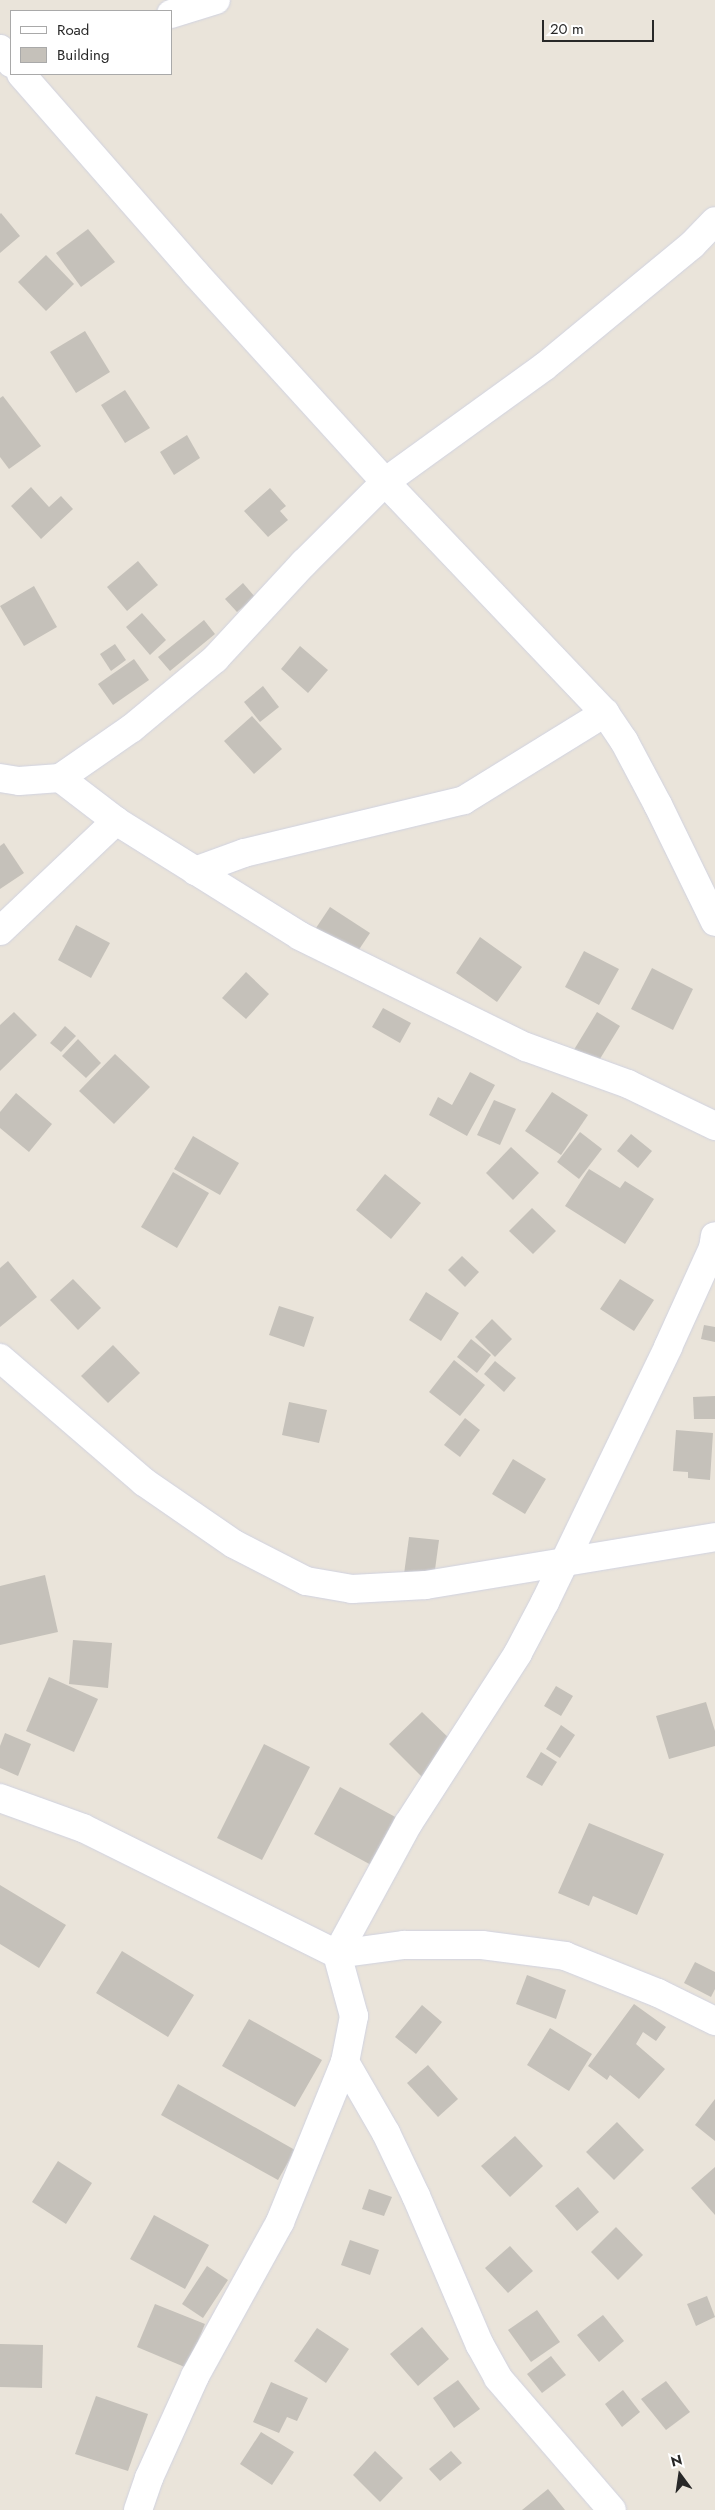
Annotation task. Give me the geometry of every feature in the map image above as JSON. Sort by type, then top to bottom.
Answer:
[{"type":"street","points":[[172,14],[216,0]]},
{"type":"street","points":[[24,75],[196,274],[385,482],[605,713],[624,741],[658,805],[715,922]]},
{"type":"street","points":[[0,778],[19,781],[60,778],[132,728],[214,659],[385,482],[544,367],[692,245],[715,221]]},
{"type":"street","points":[[195,871],[244,853],[464,800],[605,713]]},
{"type":"street","points":[[60,778],[116,821],[300,936],[526,1047],[628,1084],[715,1126]]},
{"type":"street","points":[[0,930],[116,821]]},
{"type":"street","points":[[138,2510],[149,2478],[195,2376],[280,2222],[345,2062],[354,2016],[337,1954],[408,1824],[518,1653],[564,1563],[714,1248]]},
{"type":"street","points":[[0,1358],[144,1482],[234,1544],[306,1581],[352,1589],[426,1586],[715,1537]]},
{"type":"street","points":[[0,1798],[83,1828],[337,1954],[404,1945],[482,1944],[565,1956],[658,1993],[715,2021]]},
{"type":"street","points":[[345,2062],[386,2133],[416,2196],[480,2346],[498,2378],[612,2510]]},
{"type":"building","points":[[0,214],[20,236],[0,253]]},
{"type":"building","points":[[88,229],[115,262],[81,287],[56,253]]},
{"type":"building","points":[[46,255],[74,284],[46,311],[18,282]]},
{"type":"building","points":[[85,331],[110,372],[76,393],[50,352]]},
{"type":"building","points":[[125,390],[150,428],[125,443],[101,405]]},
{"type":"building","points":[[3,396],[41,446],[9,469],[0,457],[0,398]]},
{"type":"building","points":[[187,435],[200,458],[174,475],[160,452]]},
{"type":"building","points":[[31,487],[49,507],[61,496],[73,509],[41,539],[11,506]]},
{"type":"building","points":[[270,488],[286,506],[280,511],[288,520],[268,537],[244,511]]},
{"type":"building","points":[[138,561],[158,585],[127,611],[107,587]]},
{"type":"building","points":[[243,583],[255,597],[237,612],[225,599]]},
{"type":"building","points":[[34,586],[57,627],[24,646],[0,606]]},
{"type":"building","points":[[142,613],[166,640],[150,655],[126,627]]},
{"type":"building","points":[[204,620],[215,634],[170,671],[158,657]]},
{"type":"building","points":[[115,644],[126,660],[111,671],[100,654]]},
{"type":"building","points":[[300,646],[328,670],[308,693],[281,669]]},
{"type":"building","points":[[134,659],[149,680],[113,705],[98,684]]},
{"type":"building","points":[[263,686],[279,707],[260,722],[244,702]]},
{"type":"building","points":[[252,716],[282,749],[254,774],[224,741]]},
{"type":"building","points":[[4,843],[24,873],[0,889],[0,846]]},
{"type":"building","points":[[330,907],[370,933],[354,957],[314,931]]},
{"type":"building","points":[[76,925],[110,943],[91,978],[58,960]]},
{"type":"building","points":[[480,937],[522,967],[497,1002],[456,973]]},
{"type":"building","points":[[584,951],[619,969],[599,1005],[565,987]]},
{"type":"building","points":[[652,968],[693,989],[673,1030],[631,1009]]},
{"type":"building","points":[[246,972],[269,994],[246,1019],[222,998]]},
{"type":"building","points":[[383,1008],[411,1023],[400,1043],[372,1027]]},
{"type":"building","points":[[14,1012],[37,1035],[0,1071],[0,1025]]},
{"type":"building","points":[[597,1012],[620,1026],[595,1067],[572,1053]]},
{"type":"building","points":[[65,1026],[76,1036],[61,1052],[50,1043]]},
{"type":"building","points":[[78,1039],[101,1063],[86,1078],[62,1056]]},
{"type":"building","points":[[115,1054],[150,1087],[114,1124],[79,1091]]},
{"type":"building","points":[[470,1072],[495,1085],[467,1136],[429,1115],[438,1097],[452,1105]]},
{"type":"building","points":[[552,1092],[588,1115],[561,1155],[525,1131]]},
{"type":"building","points":[[16,1093],[52,1124],[29,1152],[0,1128],[0,1112]]},
{"type":"building","points":[[494,1100],[516,1109],[500,1145],[477,1135]]},
{"type":"building","points":[[580,1132],[602,1149],[579,1179],[557,1162]]},
{"type":"building","points":[[631,1134],[652,1151],[638,1168],[617,1151]]},
{"type":"building","points":[[193,1136],[239,1163],[220,1195],[174,1169]]},
{"type":"building","points":[[511,1147],[539,1173],[513,1200],[486,1173]]},
{"type":"building","points":[[589,1169],[620,1188],[625,1181],[654,1199],[625,1244],[565,1206]]},
{"type":"building","points":[[173,1172],[209,1193],[177,1248],[141,1227]]},
{"type":"building","points":[[385,1174],[421,1203],[391,1239],[356,1210]]},
{"type":"building","points":[[532,1208],[556,1231],[533,1254],[509,1231]]},
{"type":"building","points":[[462,1256],[479,1272],[465,1287],[448,1270]]},
{"type":"building","points":[[8,1261],[37,1297],[0,1327],[0,1268]]},
{"type":"building","points":[[73,1279],[101,1308],[78,1330],[50,1300]]},
{"type":"building","points":[[620,1279],[654,1300],[634,1331],[600,1309]]},
{"type":"building","points":[[426,1292],[459,1313],[441,1341],[409,1320]]},
{"type":"building","points":[[279,1306],[314,1317],[304,1347],[269,1335]]},
{"type":"building","points":[[492,1319],[512,1339],[495,1357],[475,1337]]},
{"type":"building","points":[[704,1325],[715,1327],[715,1342],[701,1339]]},
{"type":"building","points":[[471,1339],[491,1355],[477,1373],[457,1357]]},
{"type":"building","points":[[113,1345],[140,1373],[108,1403],[81,1376]]},
{"type":"building","points":[[454,1360],[485,1385],[460,1416],[429,1392]]},
{"type":"building","points":[[495,1361],[516,1378],[504,1392],[484,1374]]},
{"type":"building","points":[[715,1396],[715,1419],[694,1419],[693,1397]]},
{"type":"building","points":[[289,1402],[327,1410],[319,1443],[282,1435]]},
{"type":"building","points":[[465,1418],[480,1430],[460,1457],[444,1445]]},
{"type":"building","points":[[676,1430],[713,1433],[710,1480],[688,1478],[688,1472],[673,1471]]},
{"type":"building","points":[[513,1459],[546,1479],[525,1514],[492,1494]]},
{"type":"building","points":[[409,1537],[439,1540],[434,1577],[404,1574]]},
{"type":"building","points":[[45,1575],[58,1632],[0,1645],[0,1586]]},
{"type":"building","points":[[73,1640],[112,1643],[108,1688],[69,1684]]},
{"type":"building","points":[[49,1677],[98,1699],[74,1752],[26,1731]]},
{"type":"building","points":[[556,1686],[573,1696],[561,1716],[544,1706]]},
{"type":"building","points":[[706,1702],[715,1731],[715,1746],[669,1759],[656,1716]]},
{"type":"building","points":[[422,1712],[456,1745],[423,1778],[389,1744]]},
{"type":"building","points":[[561,1725],[575,1735],[560,1758],[546,1749]]},
{"type":"building","points":[[5,1733],[31,1744],[18,1776],[0,1768],[0,1746]]},
{"type":"building","points":[[264,1744],[310,1767],[262,1860],[217,1838]]},
{"type":"building","points":[[541,1752],[557,1762],[542,1786],[526,1777]]},
{"type":"building","points":[[340,1787],[399,1819],[373,1866],[314,1834]]},
{"type":"building","points":[[589,1823],[664,1854],[637,1915],[593,1896],[589,1906],[558,1893]]},
{"type":"building","points":[[0,1885],[66,1925],[39,1968],[0,1944]]},
{"type":"building","points":[[122,1951],[194,1995],[168,2037],[96,1993]]},
{"type":"building","points":[[695,1962],[715,1972],[715,1989],[711,1997],[684,1983]]},
{"type":"building","points":[[527,1975],[566,1990],[556,2019],[516,2004]]},
{"type":"building","points":[[634,2004],[666,2027],[656,2041],[643,2032],[636,2044],[665,2069],[639,2099],[610,2075],[607,2080],[588,2066]]},
{"type":"building","points":[[422,2005],[442,2022],[416,2054],[395,2037]]},
{"type":"building","points":[[249,2019],[322,2060],[295,2107],[222,2066]]},
{"type":"building","points":[[550,2028],[592,2054],[569,2091],[527,2065]]},
{"type":"building","points":[[428,2065],[458,2099],[438,2117],[407,2083]]},
{"type":"building","points":[[178,2084],[295,2150],[278,2180],[161,2115]]},
{"type":"building","points":[[715,2099],[715,2141],[695,2125]]},
{"type":"building","points":[[617,2122],[644,2150],[614,2180],[586,2152]]},
{"type":"building","points":[[515,2136],[543,2166],[510,2197],[481,2166]]},
{"type":"building","points":[[58,2161],[92,2183],[66,2224],[32,2202]]},
{"type":"building","points":[[715,2167],[715,2215],[691,2188]]},
{"type":"building","points":[[578,2187],[599,2212],[577,2231],[555,2206]]},
{"type":"building","points":[[369,2189],[392,2197],[384,2216],[362,2209]]},
{"type":"building","points":[[154,2215],[209,2245],[185,2289],[130,2259]]},
{"type":"building","points":[[616,2227],[643,2255],[618,2280],[591,2252]]},
{"type":"building","points":[[350,2240],[379,2250],[370,2275],[341,2265]]},
{"type":"building","points":[[510,2246],[533,2271],[508,2293],[485,2268]]},
{"type":"building","points":[[207,2266],[228,2280],[203,2318],[182,2304]]},
{"type":"building","points":[[707,2296],[715,2317],[696,2326],[687,2304]]},
{"type":"building","points":[[155,2304],[205,2324],[187,2368],[137,2347]]},
{"type":"building","points":[[537,2310],[560,2342],[531,2362],[508,2330]]},
{"type":"building","points":[[603,2315],[624,2341],[599,2362],[577,2335]]},
{"type":"building","points":[[422,2327],[449,2359],[418,2386],[390,2354]]},
{"type":"building","points":[[317,2328],[349,2349],[326,2383],[294,2361]]},
{"type":"building","points":[[0,2344],[43,2345],[42,2388],[0,2387]]},
{"type":"building","points":[[551,2356],[566,2375],[542,2393],[527,2374]]},
{"type":"building","points":[[458,2380],[480,2409],[454,2428],[433,2398]]},
{"type":"building","points":[[666,2381],[690,2412],[666,2430],[641,2399]]},
{"type":"building","points":[[271,2382],[308,2398],[297,2421],[287,2417],[279,2433],[253,2422]]},
{"type":"building","points":[[623,2390],[640,2412],[622,2427],[605,2404]]},
{"type":"building","points":[[96,2396],[148,2414],[128,2471],[75,2454]]},
{"type":"building","points":[[261,2432],[294,2452],[272,2485],[240,2464]]},
{"type":"building","points":[[375,2451],[403,2478],[380,2502],[353,2475]]},
{"type":"building","points":[[451,2451],[462,2463],[440,2481],[429,2469]]},
{"type":"building","points":[[548,2489],[565,2510],[522,2510]]}]
